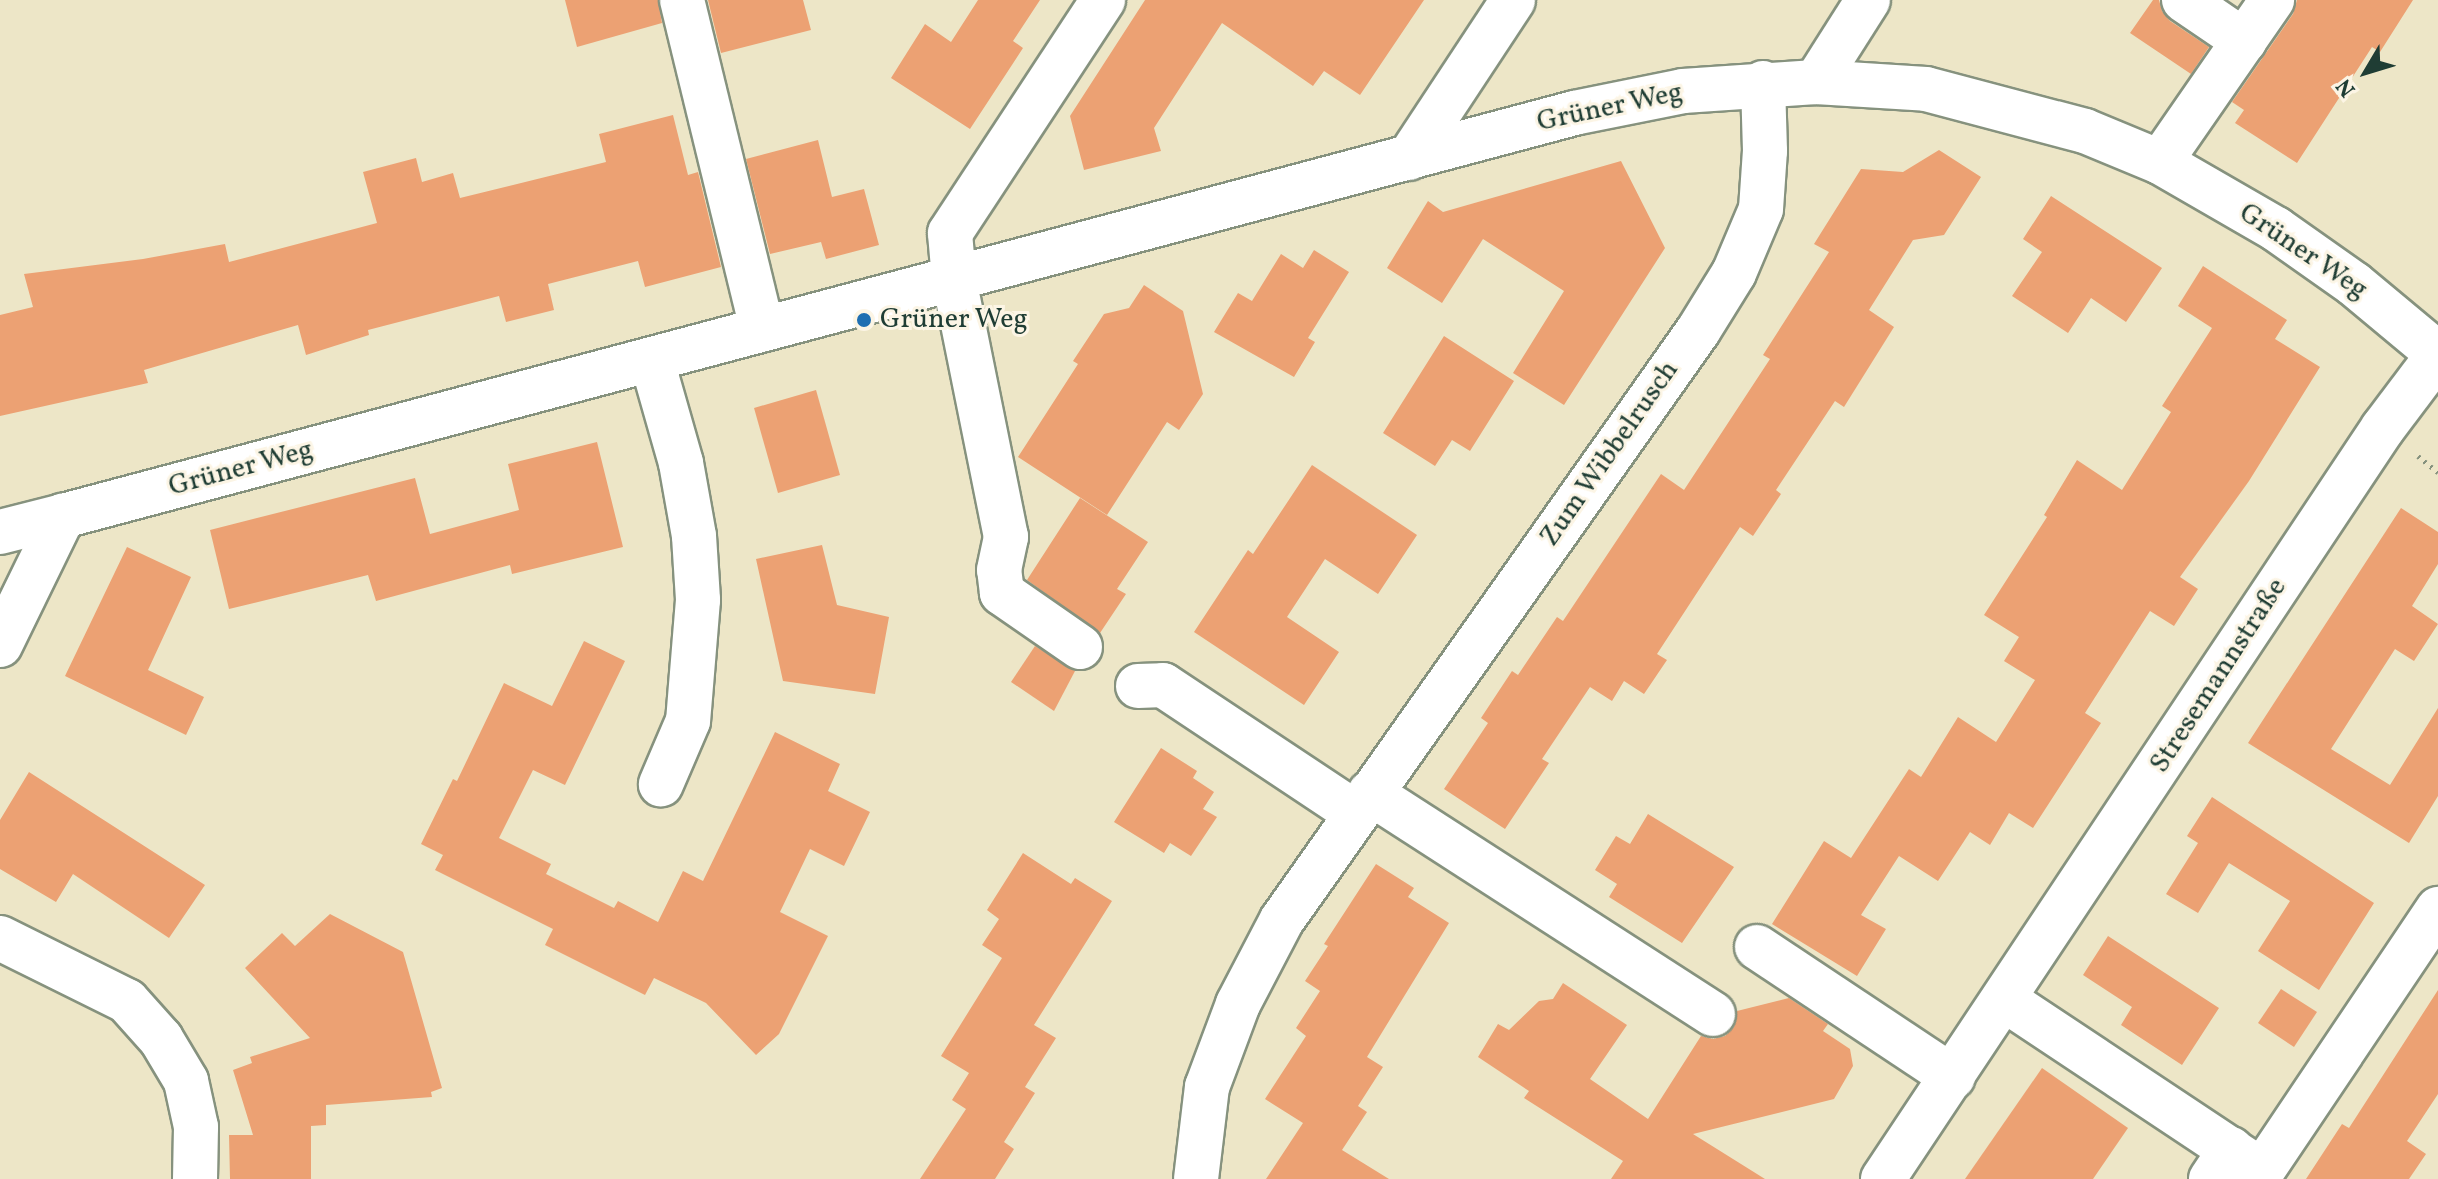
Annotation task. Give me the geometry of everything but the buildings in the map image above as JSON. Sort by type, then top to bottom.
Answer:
[{"type":"street","points":[[682,0],[762,329]]},
{"type":"street","points":[[1080,647],[1006,598],[999,570],[1006,537],[954,279],[950,233],[1103,0]]},
{"type":"street","points":[[1409,158],[1513,0]]},
{"type":"street","points":[[1816,82],[1868,0]]},
{"type":"street","points":[[2184,0],[2244,41]]},
{"type":"street","points":[[2160,162],[2272,0]]},
{"type":"street","name":"Grüner Weg","points":[[0,532],[652,361],[1574,113],[1683,91],[1763,83],[1816,82],[1926,89],[2085,131],[2160,162],[2276,229],[2354,284],[2438,355]]},
{"type":"street","name":"Zum Wibbelrusch","points":[[1196,1179],[1207,1087],[1238,1004],[1282,920],[1698,331],[1734,273],[1761,209],[1765,151],[1763,83]]},
{"type":"street","name":"Stresemannstraße","points":[[1883,1179],[2383,428],[2438,355]]},
{"type":"street","points":[[652,361],[681,463],[694,536],[698,600],[688,721],[661,784]]},
{"type":"street","points":[[0,645],[63,516]]},
{"type":"street","points":[[1138,686],[1163,685],[1713,1014]]},
{"type":"street","points":[[2005,1000],[2221,1164],[2262,1171],[2438,909]]},
{"type":"street","points":[[0,938],[127,1001],[161,1039],[186,1081],[196,1127],[195,1179]]},
{"type":"street","points":[[1757,947],[1953,1077]]},
{"type":"place","name":"Grüner Weg","points":[[864,320]]}]
